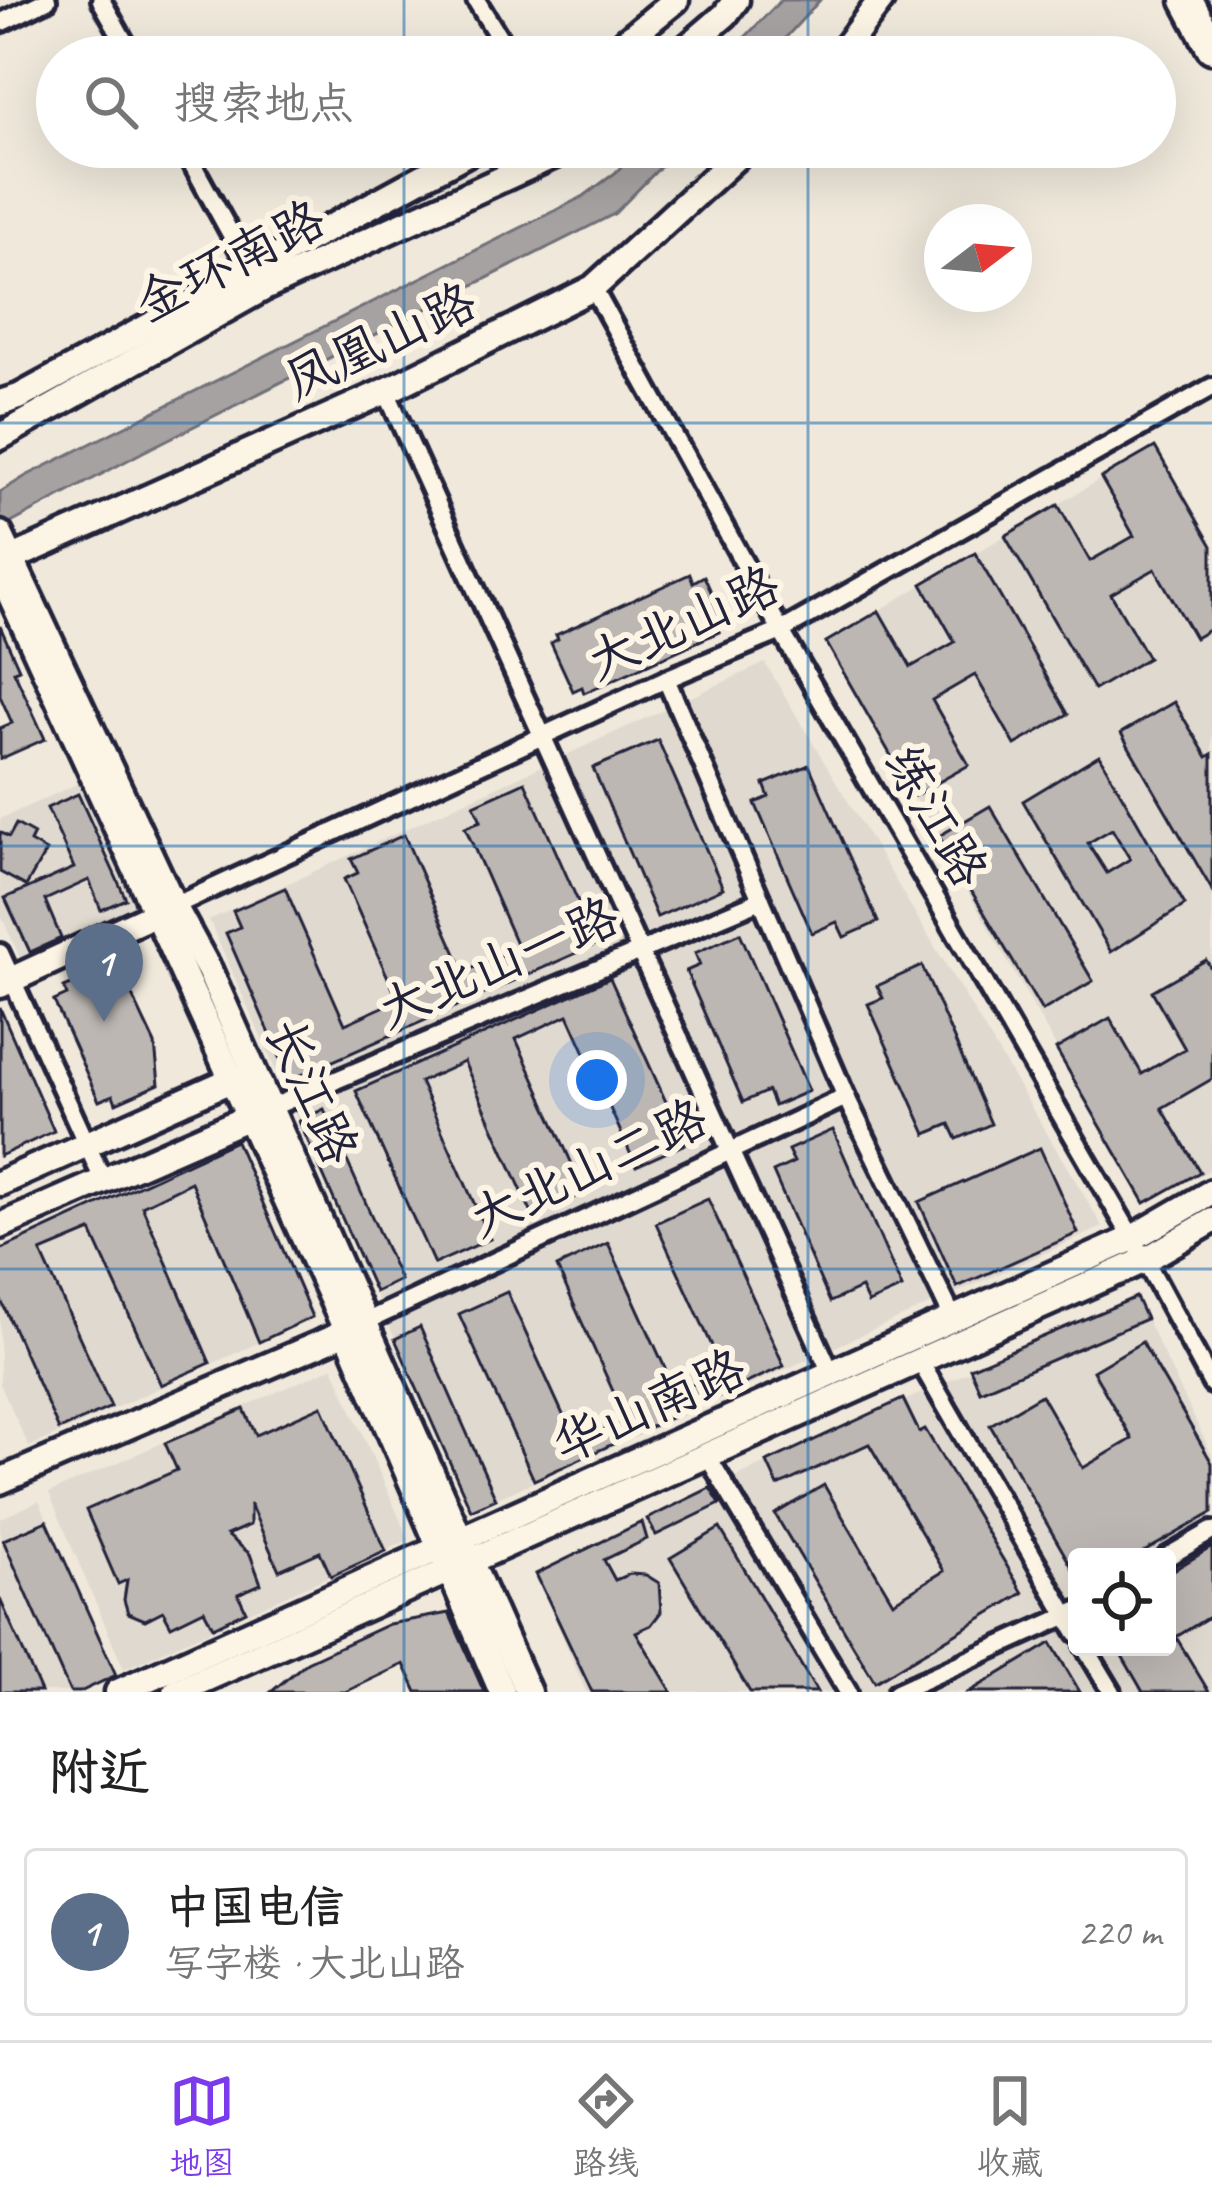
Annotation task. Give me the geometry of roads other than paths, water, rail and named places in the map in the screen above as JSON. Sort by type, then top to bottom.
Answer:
[{"type":"highway","points":[[1187,0],[1212,47]]},
{"type":"street","points":[[0,23],[47,0]]},
{"type":"street","points":[[101,0],[121,36]]},
{"type":"street","points":[[476,0],[498,36]]},
{"type":"street","points":[[632,36],[676,0]]},
{"type":"street","points":[[854,36],[881,0]]},
{"type":"street","points":[[698,36],[730,5]]},
{"type":"street","points":[[195,168],[251,271]]},
{"type":"street","name":"金环南路","points":[[0,403],[20,397],[440,168]]},
{"type":"street","name":"金环南路","points":[[0,437],[263,288],[526,168]]},
{"type":"street","name":"凤凰山路","points":[[3,557],[386,391],[593,288],[724,168]]},
{"type":"street","name":"练江路","points":[[593,288],[781,631],[1212,1384]]},
{"type":"street","name":"大北山路","points":[[6,982],[666,679],[781,631],[1212,387]]},
{"type":"street","points":[[386,391],[831,1373]]},
{"type":"street","name":"长江路","points":[[3,557],[164,910],[233,1079],[260,1113]]},
{"type":"street","points":[[666,679],[846,1097],[954,1320]]},
{"type":"street","name":"大北山一路","points":[[0,1226],[761,900]]},
{"type":"street","name":"长江路","points":[[164,910],[208,970],[260,1113],[457,1555],[528,1692]]},
{"type":"street","points":[[0,953],[6,982],[103,1180]]},
{"type":"street","points":[[0,1183],[233,1079]]},
{"type":"street","name":"大北山二路","points":[[0,1481],[357,1326],[846,1097]]},
{"type":"street","name":"华山南路","points":[[118,1692],[708,1457],[1138,1249],[1212,1192]]},
{"type":"street","name":"华山南路","points":[[176,1692],[831,1373],[954,1320],[1212,1221]]},
{"type":"street","points":[[918,1358],[1068,1610]]},
{"type":"street","points":[[708,1457],[848,1692]]},
{"type":"street","points":[[1176,1552],[1212,1531]]},
{"type":"street","name":"长江路","points":[[457,1555],[502,1692]]},
{"type":"street","points":[[897,1692],[1068,1622]]},
{"type":"street","points":[[1090,1656],[1112,1692]]},
{"type":"place","name":"中国电信","points":[[104,1022]]}]
